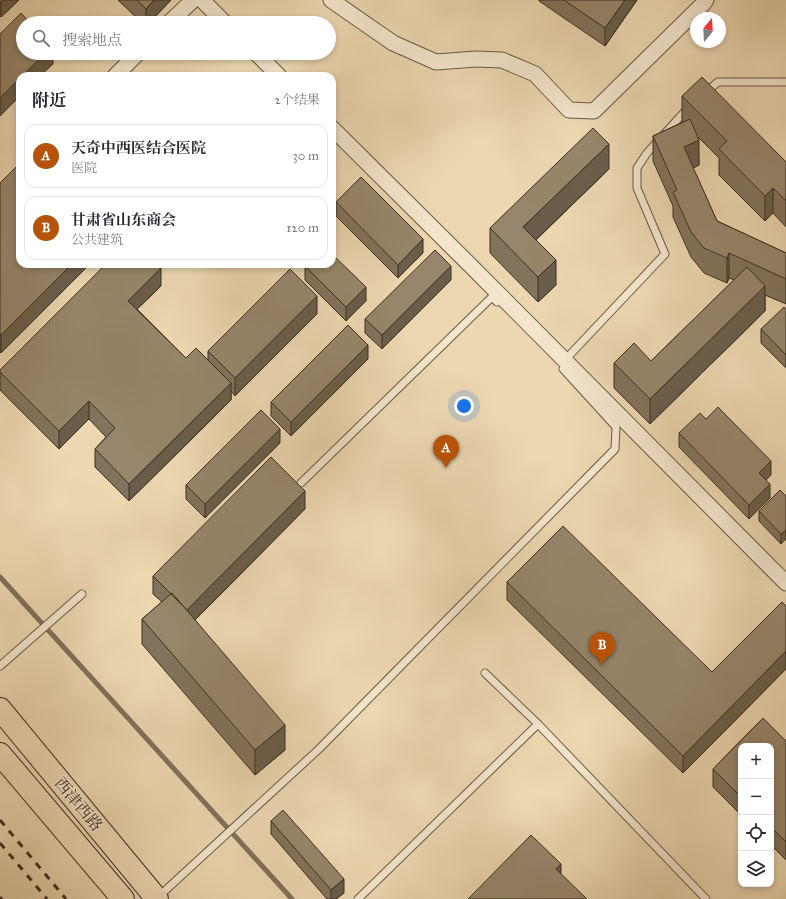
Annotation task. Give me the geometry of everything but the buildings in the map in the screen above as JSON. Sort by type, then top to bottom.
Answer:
[{"type":"main road","name":"西津西路","points":[[0,709],[157,899]]},
{"type":"main road","name":"西津西路","points":[[0,754],[123,899]]},
{"type":"street","points":[[176,16],[193,0]]},
{"type":"street","points":[[202,0],[218,16]]},
{"type":"street","points":[[331,0],[393,43],[436,62],[476,59],[502,60],[535,74],[569,110],[594,111],[706,0]]},
{"type":"street","points":[[119,72],[131,60]]},
{"type":"street","points":[[263,60],[275,72]]},
{"type":"street","points":[[336,132],[563,363],[786,583]]},
{"type":"lane","points":[[563,363],[665,254],[637,188],[637,168],[647,153],[698,99],[718,82],[786,82]]},
{"type":"lane","points":[[157,899],[319,749],[615,450],[616,427],[563,363],[492,297],[301,483]]},
{"type":"lane","points":[[0,666],[82,594]]},
{"type":"lane","points":[[485,673],[538,724],[706,899]]},
{"type":"lane","points":[[361,897],[538,724]]},
{"type":"waterway","points":[[0,577],[292,899]]},
{"type":"railway","points":[[0,820],[66,899]]},
{"type":"railway","points":[[0,843],[47,899]]},
{"type":"place","name":"天奇中西医结合医院","points":[[446,468]]},
{"type":"place","name":"甘肃省山东商会","points":[[602,665]]}]
